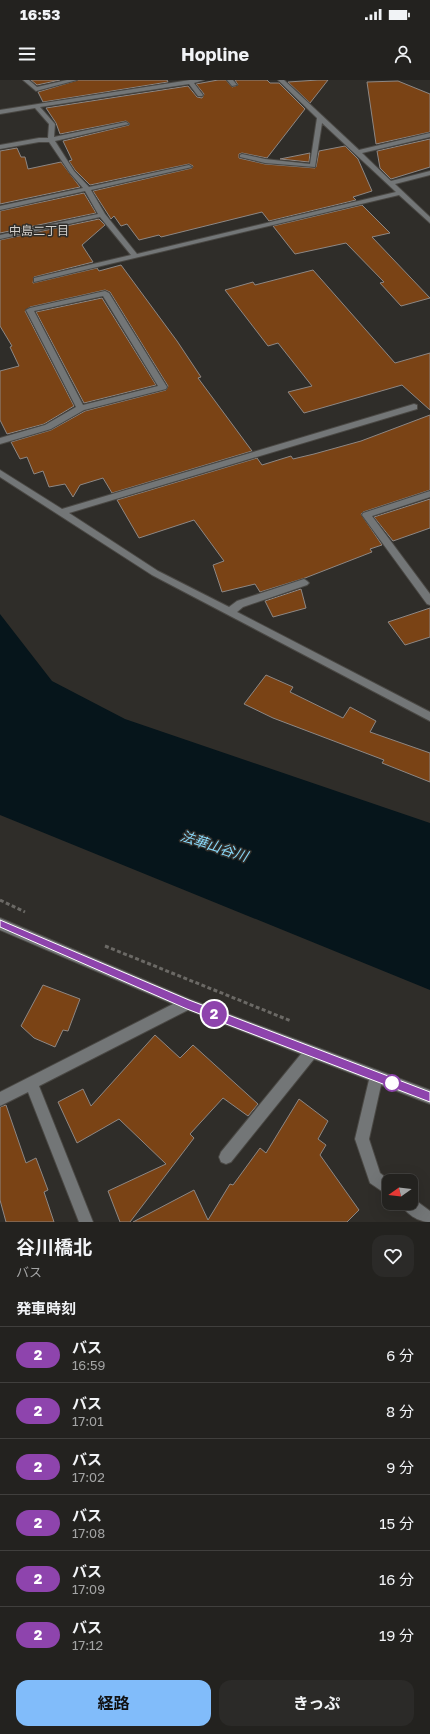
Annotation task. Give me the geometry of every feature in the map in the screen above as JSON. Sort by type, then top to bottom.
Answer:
[{"type":"street","points":[[26,80],[36,89],[74,80]]},
{"type":"street","points":[[0,112],[143,87],[201,80]]},
{"type":"street","points":[[281,80],[430,221]]},
{"type":"street","points":[[191,82],[200,95]]},
{"type":"street","points":[[36,106],[52,124],[51,140],[72,172],[87,189],[102,215],[135,256]]},
{"type":"street","points":[[242,156],[265,161],[313,166],[320,118]]},
{"type":"street","points":[[0,147],[39,140],[51,140],[126,124]]},
{"type":"street","points":[[358,152],[430,135]]},
{"type":"street","points":[[0,208],[189,167]]},
{"type":"street","points":[[391,183],[430,173]]},
{"type":"street","points":[[37,280],[401,193]]},
{"type":"street","points":[[420,211],[430,208]]},
{"type":"street","points":[[0,237],[102,215]]},
{"type":"street","points":[[0,441],[48,427],[81,408],[163,387],[105,293],[30,310],[81,408]]},
{"type":"street","points":[[61,512],[414,407]]},
{"type":"street","points":[[0,473],[155,573],[430,716]]},
{"type":"street","points":[[430,494],[366,516],[430,601]]},
{"type":"street","points":[[230,612],[240,604],[304,583]]},
{"type":"street","points":[[0,924],[187,1004],[430,1097]]},
{"type":"street","points":[[0,1099],[187,1004]]},
{"type":"street","points":[[226,1157],[311,1052]]},
{"type":"street","points":[[376,1077],[362,1139],[375,1178],[382,1184]]},
{"type":"street","points":[[31,1084],[86,1222]]},
{"type":"street","points":[[417,1210],[430,1220]]},
{"type":"path","points":[[0,900],[29,914]]},
{"type":"path","points":[[101,945],[295,1023]]},
{"type":"water","name":"法華山谷川","points":[[0,614],[52,681],[125,719],[430,823],[430,990],[0,815]]},
{"type":"building","points":[[31,80],[60,80],[37,85]]},
{"type":"building","points":[[78,80],[167,80],[168,82],[43,102],[38,92]]},
{"type":"building","points":[[226,80],[232,87],[238,85],[235,80],[267,80],[270,83],[279,83],[305,109],[267,158],[242,153],[239,154],[239,158],[265,164],[315,168],[319,151],[345,146],[358,159],[372,191],[353,197],[356,200],[269,221],[262,212],[161,237],[159,235],[139,240],[127,224],[121,226],[114,216],[111,219],[93,191],[192,168],[193,166],[189,164],[90,185],[75,170],[69,161],[72,160],[63,141],[130,124],[126,121],[60,134],[56,123],[46,108],[188,86],[197,97],[202,98],[204,94],[196,84]]},
{"type":"building","points":[[328,80],[310,103],[288,82]]},
{"type":"building","points":[[398,81],[430,94],[430,132],[376,144],[367,82]]},
{"type":"building","points":[[430,139],[430,167],[391,179],[380,168],[377,151]]},
{"type":"building","points":[[17,148],[21,157],[25,157],[28,169],[61,162],[80,187],[0,204],[0,151]]},
{"type":"building","points":[[310,153],[309,162],[280,159]]},
{"type":"building","points":[[84,193],[96,213],[0,233],[0,211]]},
{"type":"building","points":[[362,205],[390,233],[372,237],[430,298],[401,306],[380,283],[384,282],[346,243],[295,254],[273,226]]},
{"type":"building","points":[[99,219],[105,225],[82,245],[93,262],[34,277],[33,283],[97,268],[99,271],[121,265],[177,341],[201,377],[198,378],[252,451],[112,493],[103,478],[80,485],[73,497],[65,484],[49,487],[43,471],[34,474],[27,457],[20,459],[11,442],[51,430],[85,411],[166,390],[168,386],[110,292],[105,290],[30,307],[25,311],[74,406],[44,424],[7,434],[0,420],[0,371],[19,366],[10,347],[12,346],[0,326],[0,240]]},
{"type":"building","points":[[313,270],[395,363],[430,353],[430,410],[402,385],[304,413],[288,392],[312,386],[278,343],[268,346],[225,290],[253,282],[255,285]]},
{"type":"building","points":[[102,298],[156,385],[84,403],[36,312]]},
{"type":"building","points":[[430,415],[430,490],[363,512],[361,514],[382,545],[370,549],[372,552],[305,578],[260,592],[255,584],[222,592],[213,565],[224,561],[194,520],[139,538],[117,500],[257,458],[262,465],[291,456],[293,459],[314,454],[361,441]]},
{"type":"building","points":[[430,499],[430,528],[393,541],[374,517]]},
{"type":"building","points":[[301,589],[306,608],[273,617],[265,601]]},
{"type":"building","points":[[430,608],[430,637],[405,645],[388,622]]},
{"type":"building","points":[[266,675],[293,687],[290,692],[343,718],[350,707],[376,721],[370,732],[430,753],[430,782],[382,763],[384,760],[273,718],[244,704]]},
{"type":"building","points":[[43,985],[80,999],[68,1031],[63,1030],[55,1047],[34,1038],[21,1026]]},
{"type":"building","points":[[155,1035],[180,1058],[193,1045],[258,1104],[248,1116],[223,1098],[190,1134],[194,1138],[130,1222],[120,1222],[108,1191],[166,1164],[119,1119],[77,1143],[58,1102],[83,1089],[91,1106]]},
{"type":"building","points":[[299,1099],[328,1121],[318,1139],[326,1145],[320,1155],[359,1210],[347,1222],[133,1222],[194,1190],[208,1220],[230,1184],[233,1185],[260,1148],[266,1153]]},
{"type":"building","points":[[6,1105],[26,1163],[36,1158],[48,1190],[44,1192],[54,1222],[6,1222],[0,1200],[0,1107]]},
{"type":"bus line","name":"2","points":[[0,924],[187,1004],[430,1097]]},
{"type":"district","name":"中島二丁目","points":[[39,231]]}]
